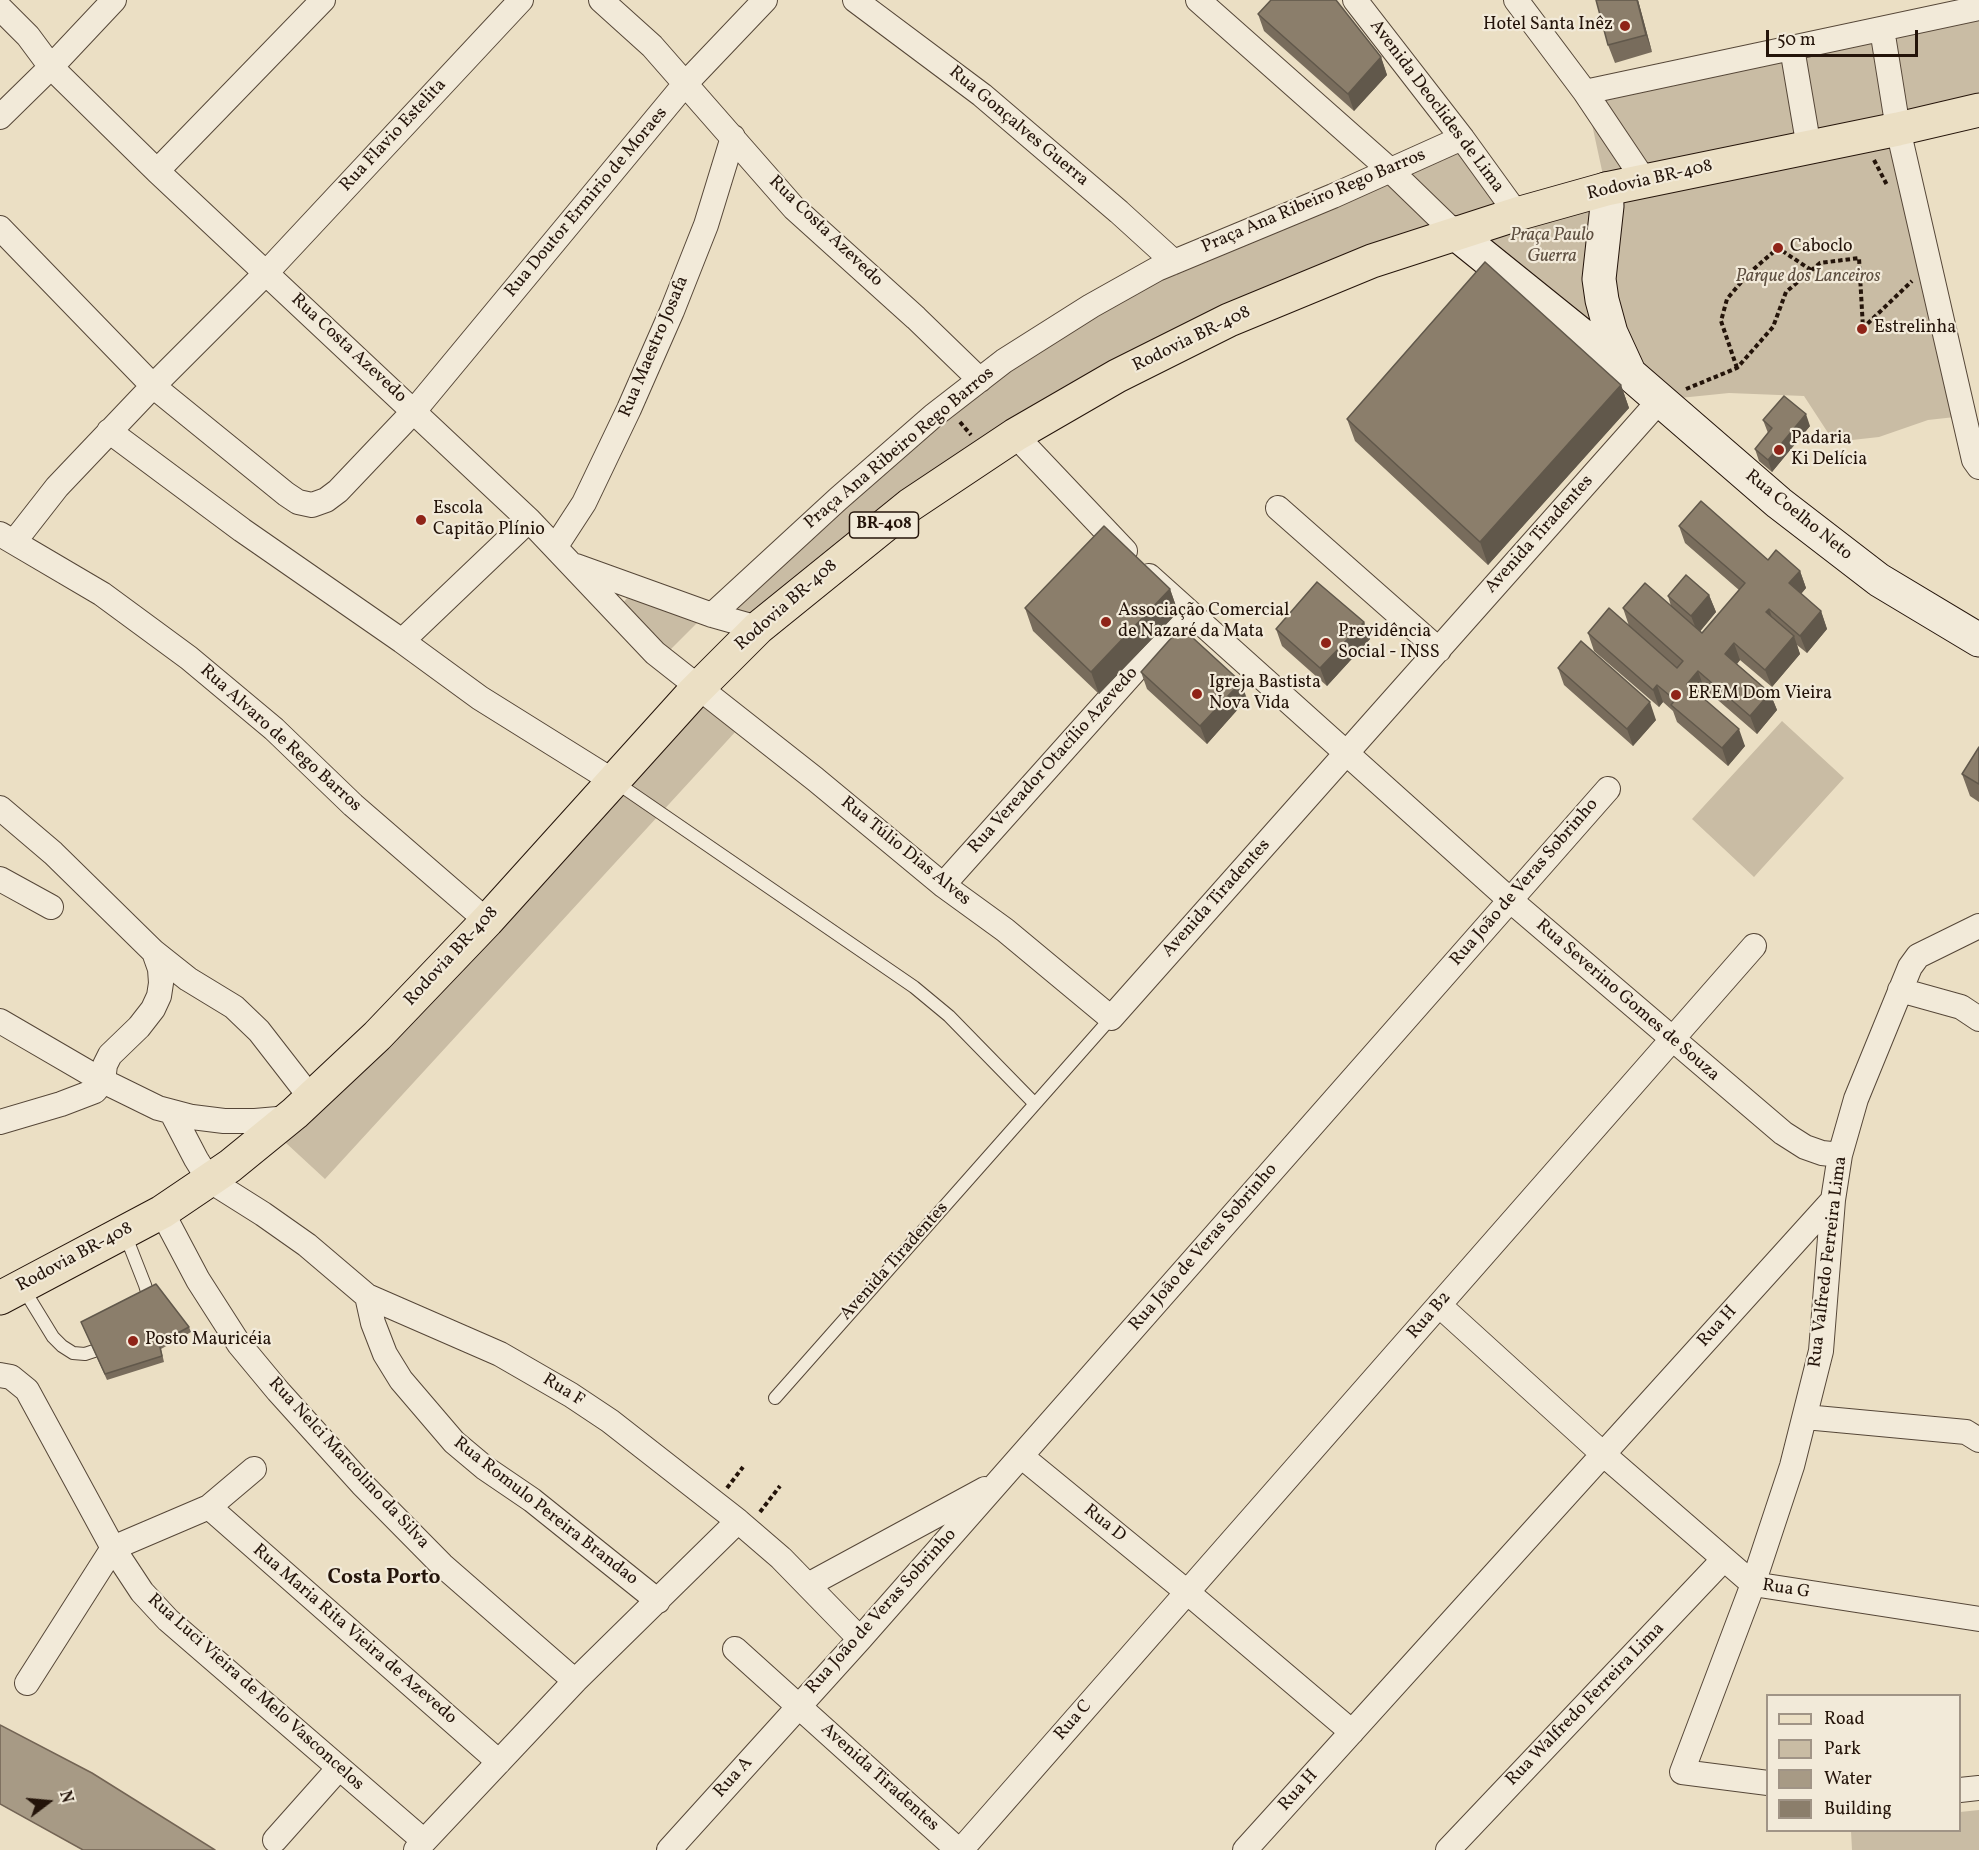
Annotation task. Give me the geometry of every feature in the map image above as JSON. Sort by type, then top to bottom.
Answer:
[{"type":"main road","name":"Rodovia BR-408","points":[[11,1292],[162,1212],[230,1166],[300,1108],[377,1036],[487,921],[698,687],[758,628],[910,505],[1015,435],[1117,376],[1229,320],[1372,261],[1455,233],[1644,180],[1809,148],[1979,110]]},
{"type":"street","points":[[0,117],[114,0]]},
{"type":"street","points":[[157,171],[323,0]]},
{"type":"street","name":"Rua Flavio Estelita","points":[[7,538],[109,431],[266,273],[521,0]]},
{"type":"street","name":"Rua Costa Azevedo","points":[[601,0],[652,46],[794,208],[916,318],[980,380]]},
{"type":"street","name":"Rua Doutor Ermirio de Moraes","points":[[153,386],[298,502],[312,505],[326,500],[338,491],[414,411],[685,84],[765,0]]},
{"type":"street","name":"Rua Gonçalves Guerra","points":[[855,0],[982,95],[1174,262]]},
{"type":"street","points":[[1198,0],[1390,171],[1455,233]]},
{"type":"street","name":"Avenida Deoclides de Lima","points":[[1355,0],[1462,138],[1517,214]]},
{"type":"street","points":[[1516,0],[1585,92],[1644,180]]},
{"type":"street","name":"Rua Costa Azevedo","points":[[0,8],[28,36],[51,67],[157,171],[529,520],[655,653],[698,687]]},
{"type":"street","points":[[1585,92],[1979,8]]},
{"type":"street","points":[[1882,29],[1898,129],[1974,460],[1979,467]]},
{"type":"street","points":[[1792,48],[1809,148]]},
{"type":"street","name":"Rua Maestro Josafa","points":[[563,555],[584,503],[672,311],[706,225],[733,137]]},
{"type":"street","name":"Praça Ana Ribeiro Rego Barros","points":[[712,615],[933,416],[1005,361],[1091,306],[1174,262],[1390,171],[1462,138]]},
{"type":"street","name":"Rua Coelho Neto","points":[[1606,189],[1599,279],[1611,333],[1630,374]]},
{"type":"street","points":[[0,228],[153,386]]},
{"type":"street","name":"Rua Coelho Neto","points":[[1455,233],[1630,374],[1779,503],[1879,580],[1979,640]]},
{"type":"street","name":"Avenida Tiradentes","points":[[1110,1018],[1660,400]]},
{"type":"street","points":[[109,431],[242,530],[480,698],[613,781]]},
{"type":"street","name":"Rua Severino Gomes de Souza","points":[[1015,435],[1142,569],[1510,900],[1783,1133],[1805,1147],[1822,1153],[1840,1155]]},
{"type":"street","points":[[1278,508],[1438,650]]},
{"type":"street","points":[[402,641],[529,520]]},
{"type":"street","name":"Rua Alvaro de Rego Barros","points":[[7,538],[102,594],[189,658],[274,729],[353,805],[487,921]]},
{"type":"street","points":[[563,555],[712,615],[758,628]]},
{"type":"street","name":"Rua Vereador Otacílio Azevedo","points":[[943,885],[1188,611]]},
{"type":"street","name":"Rua Túlio Dias Alves","points":[[698,687],[815,779],[943,885],[1005,930],[1110,1018]]},
{"type":"street","name":"Rua João de Veras Sobrinho","points":[[799,1706],[1608,789]]},
{"type":"street","points":[[0,808],[53,853],[154,952],[188,979],[234,1007],[259,1031],[300,1108],[255,1121],[224,1120],[172,1113],[103,1082],[0,1021]]},
{"type":"street","points":[[0,879],[51,907]]},
{"type":"street","name":"Rua Valfredo Ferreira Lima","points":[[1766,1783],[1682,1772],[1753,1584],[1792,1466],[1805,1417],[1821,1351],[1833,1200],[1840,1155],[1856,1099],[1900,990],[1917,956],[1979,926]]},
{"type":"street","name":"Rua B2","points":[[1187,1592],[1754,946]]},
{"type":"street","points":[[0,1122],[86,1096],[95,1091],[103,1082],[105,1065],[110,1055],[139,1027],[153,1009],[159,996],[160,969],[154,952]]},
{"type":"street","points":[[1900,990],[1961,1007],[1979,1019]]},
{"type":"street","points":[[172,1113],[209,1180]]},
{"type":"street","name":"Rua F","points":[[209,1180],[298,1239],[367,1296],[490,1349],[545,1379],[610,1421],[738,1521],[808,1585],[860,1639]]},
{"type":"street","name":"Rua H","points":[[1603,1454],[1833,1200]]},
{"type":"street","name":"Rua Nelci Marcolino da Silva","points":[[162,1212],[198,1280],[233,1335],[278,1391],[362,1484],[442,1565],[575,1681]]},
{"type":"street","name":"Rua Romulo Pereira Brandao","points":[[367,1296],[373,1323],[385,1354],[401,1380],[454,1443],[658,1600]]},
{"type":"street","name":"Rua G","points":[[1439,1305],[1603,1454],[1753,1584],[1979,1619]]},
{"type":"street","name":"Rua Luci Vieira de Melo Vasconcelos","points":[[5,1376],[27,1390],[113,1548],[142,1592],[168,1620],[339,1768],[420,1845]]},
{"type":"street","points":[[1805,1417],[1966,1432],[1979,1440]]},
{"type":"street","points":[[1352,1732],[1603,1454]]},
{"type":"street","name":"Rua D","points":[[1021,1456],[1187,1592],[1352,1732]]},
{"type":"street","points":[[27,1683],[113,1548],[209,1507],[254,1469]]},
{"type":"street","points":[[808,1585],[998,1481]]},
{"type":"street","name":"Rua Maria Rita Vieira de Azevedo","points":[[209,1507],[498,1762]]},
{"type":"street","points":[[420,1845],[575,1681],[738,1521]]},
{"type":"street","name":"Rua Walfredo Ferreira Lima","points":[[1448,1850],[1724,1559]]},
{"type":"street","name":"Rua C","points":[[960,1850],[1187,1592]]},
{"type":"street","name":"Avenida Tiradentes","points":[[735,1649],[960,1850]]},
{"type":"street","name":"Rua A","points":[[669,1850],[799,1706]]},
{"type":"street","name":"Rua H","points":[[1245,1850],[1352,1732]]},
{"type":"street","points":[[275,1840],[339,1768]]},
{"type":"street","points":[[1961,1790],[1979,1788]]},
{"type":"lane","points":[[613,781],[914,987],[949,1016],[1035,1104]]},
{"type":"lane","name":"Avenida Tiradentes","points":[[774,1398],[1110,1018]]},
{"type":"lane","points":[[124,1233],[147,1295]]},
{"type":"lane","points":[[11,1292],[62,1346],[73,1353],[85,1354],[94,1351]]},
{"type":"path","points":[[1870,153],[1892,194]]},
{"type":"path","points":[[1737,368],[1721,321],[1726,298],[1748,274],[1778,248],[1811,270]]},
{"type":"path","points":[[1660,400],[1737,368],[1773,327],[1786,292],[1820,263],[1859,258],[1863,328],[1929,265]]},
{"type":"path","points":[[738,1521],[758,1515],[780,1486]]},
{"type":"green space","name":"Parque dos Lanceiros","points":[[1979,8],[1979,110],[1898,129],[1964,416],[1928,420],[1879,437],[1834,442],[1804,396],[1729,393],[1660,400],[1611,333],[1606,189],[1585,92]]},
{"type":"green space","points":[[1462,138],[1517,214],[1455,233],[1015,435],[758,628],[712,615],[838,499],[1091,306]]},
{"type":"green space","name":"Praça Paulo Guerra","points":[[1592,195],[1615,354],[1473,231]]},
{"type":"green space","points":[[627,598],[686,615],[697,623],[667,653],[620,607]]},
{"type":"green space","points":[[692,694],[737,730],[325,1179],[273,1131]]},
{"type":"green space","points":[[1782,721],[1844,778],[1754,877],[1692,819]]},
{"type":"green space","points":[[1979,1810],[1979,1850],[1852,1850],[1851,1832],[1961,1832],[1961,1812]]},
{"type":"water","points":[[0,1725],[92,1773],[215,1850],[83,1850],[0,1804]]},
{"type":"building","points":[[1271,0],[1336,0],[1381,57],[1348,94],[1258,14]]},
{"type":"building","name":"Hotel Santa Inêz","points":[[1596,0],[1637,0],[1646,35],[1608,45]]},
{"type":"building","points":[[1485,262],[1621,385],[1480,542],[1347,419]]},
{"type":"building","points":[[1784,396],[1806,414],[1768,460],[1755,449],[1772,428],[1763,420]]},
{"type":"building","points":[[1701,501],[1768,560],[1776,550],[1800,571],[1789,583],[1821,611],[1800,636],[1769,609],[1766,612],[1794,636],[1765,670],[1734,643],[1725,654],[1770,693],[1750,716],[1698,671],[1687,684],[1739,729],[1722,748],[1671,705],[1675,700],[1657,685],[1653,690],[1588,633],[1609,608],[1677,668],[1683,661],[1623,608],[1645,583],[1702,633],[1745,583],[1679,526]]},
{"type":"building","name":"Associação Comercial de Nazaré da Mata","points":[[1104,526],[1170,589],[1091,672],[1025,608]]},
{"type":"building","points":[[1686,575],[1709,595],[1691,616],[1668,596]]},
{"type":"building","name":"Previdência Social - INSS","points":[[1317,582],[1364,622],[1320,668],[1276,629]]},
{"type":"building","name":"Igreja Bastista Nova Vida","points":[[1181,627],[1241,682],[1200,726],[1141,672]]},
{"type":"building","points":[[1581,641],[1650,702],[1627,729],[1558,668]]},
{"type":"building","points":[[1979,747],[1979,784],[1962,774]]},
{"type":"building","name":"Posto Mauricéia","points":[[156,1284],[189,1327],[159,1343],[162,1356],[105,1374],[81,1322]]},
{"type":"place","name":"Hotel Santa Inêz","points":[[1625,26]]},
{"type":"place","name":"Caboclo","points":[[1778,248]]},
{"type":"place","name":"Estrelinha","points":[[1862,329]]},
{"type":"place","name":"Padaria Ki Delícia","points":[[1779,450]]},
{"type":"place","name":"Escola Capitão Plínio","points":[[421,520]]},
{"type":"place","name":"Associação Comercial de Nazaré da Mata","points":[[1106,622]]},
{"type":"place","name":"Previdência Social - INSS","points":[[1326,643]]},
{"type":"place","name":"Igreja Bastista Nova Vida","points":[[1197,694]]},
{"type":"place","name":"EREM Dom Vieira","points":[[1676,695]]},
{"type":"place","name":"Posto Mauricéia","points":[[133,1341]]},
{"type":"district","name":"Costa Porto","points":[[384,1579]]}]
